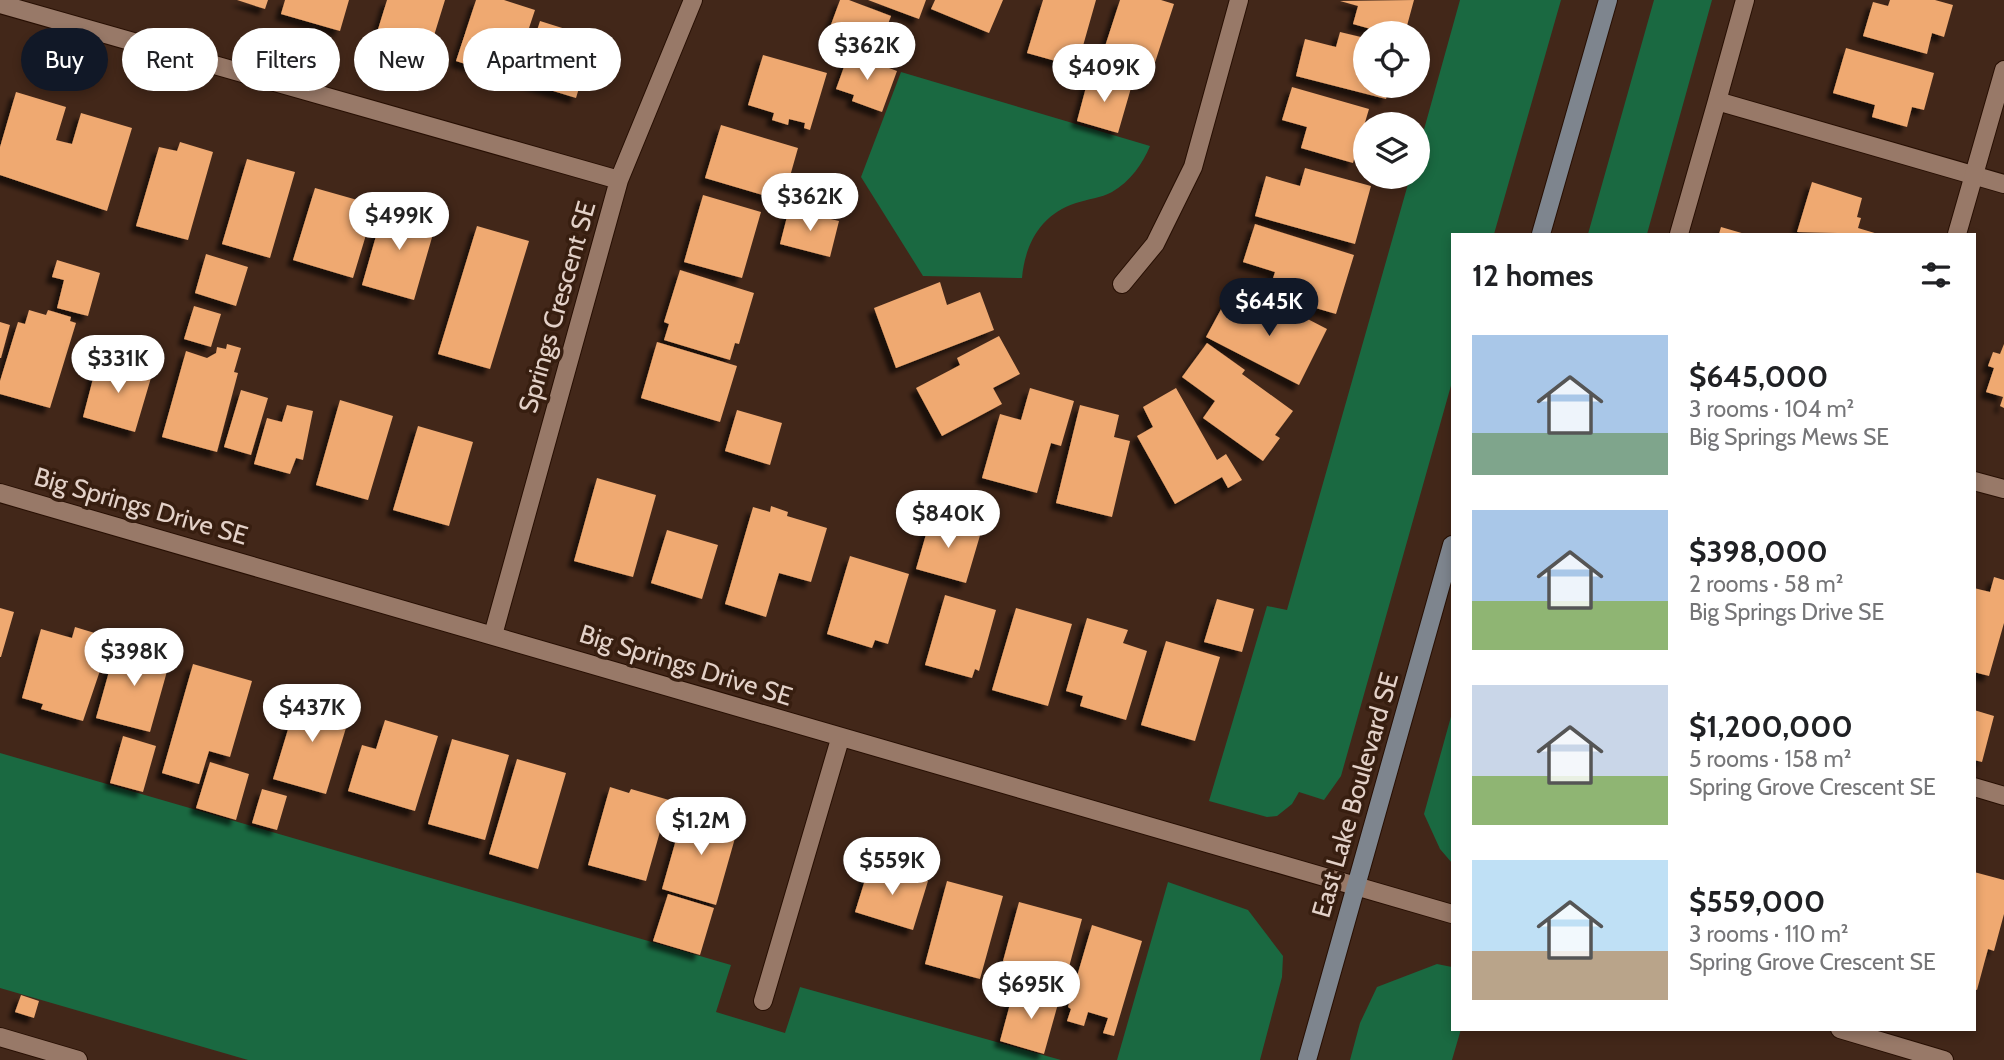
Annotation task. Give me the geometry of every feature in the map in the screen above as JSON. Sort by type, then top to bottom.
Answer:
[{"type":"main road","points":[[1541,233],[1608,0]]},
{"type":"main road","name":"East Lake Boulevard SE","points":[[1307,1060],[1451,549]]},
{"type":"street","name":"Springs Crescent SE","points":[[493,635],[619,180],[693,0]]},
{"type":"street","points":[[1122,284],[1155,244],[1193,167],[1239,0]]},
{"type":"street","points":[[1679,233],[1745,0]]},
{"type":"street","points":[[0,4],[619,180]]},
{"type":"street","points":[[1957,233],[2004,70]]},
{"type":"street","points":[[1717,101],[2004,184]]},
{"type":"street","points":[[1976,482],[2004,489]]},
{"type":"street","name":"Big Springs Drive SE","points":[[0,493],[493,635],[840,739],[1451,914]]},
{"type":"street","points":[[762,1001],[840,739]]},
{"type":"street","points":[[1976,788],[2004,796]]},
{"type":"street","points":[[1847,1031],[1944,1060]]},
{"type":"street","points":[[0,1037],[78,1060]]},
{"type":"green space","points":[[1460,0],[1561,0],[1494,233],[1451,233],[1451,386],[1341,776],[1324,800],[1299,792],[1292,804],[1277,816],[1267,817],[1209,801],[1267,606],[1287,610],[1407,189],[1430,189],[1429,112]]},
{"type":"green space","points":[[1654,0],[1712,0],[1647,233],[1588,233]]},
{"type":"green space","points":[[901,72],[1150,146],[1135,172],[1119,188],[1064,208],[1044,223],[1031,242],[1022,278],[923,276],[861,177]]},
{"type":"green space","points":[[1451,717],[1451,862],[1440,849],[1424,814]]},
{"type":"green space","points":[[0,753],[731,965],[716,1012],[785,1033],[800,987],[1061,1060],[248,1060],[0,988]]},
{"type":"green space","points":[[1168,882],[1248,910],[1283,956],[1282,977],[1260,1060],[1117,1060]]},
{"type":"green space","points":[[1437,964],[1451,967],[1451,1031],[1460,1031],[1452,1060],[1350,1060],[1360,1023],[1377,987]]},
{"type":"building","points":[[237,0],[268,0],[265,9]]},
{"type":"building","points":[[285,0],[349,0],[340,31],[340,28],[330,28],[281,14]]},
{"type":"building","points":[[387,0],[445,0],[436,28],[378,28]]},
{"type":"building","points":[[476,0],[504,0],[535,10],[529,28],[467,28]]},
{"type":"building","points":[[840,0],[849,0],[891,16],[875,59],[825,41]]},
{"type":"building","points":[[868,0],[926,0],[919,19]]},
{"type":"building","points":[[935,0],[1003,0],[989,33],[931,9]]},
{"type":"building","points":[[1043,0],[1096,0],[1077,67],[1027,53]]},
{"type":"building","points":[[1120,0],[1161,0],[1174,4],[1148,84],[1098,68]]},
{"type":"building","points":[[1414,0],[1408,21],[1354,21],[1358,6],[1340,1]]},
{"type":"building","points":[[1890,0],[1935,0],[1953,5],[1944,37],[1932,33],[1927,54],[1863,36],[1873,2],[1888,6]]},
{"type":"building","points":[[540,21],[562,28],[538,28]]},
{"type":"building","points":[[1340,32],[1353,35],[1353,91],[1296,76],[1305,39],[1336,47]]},
{"type":"building","points":[[463,40],[463,63],[456,61]]},
{"type":"building","points":[[1846,48],[1934,73],[1924,110],[1912,107],[1907,127],[1872,117],[1875,105],[1833,93]]},
{"type":"building","points":[[849,53],[897,71],[882,112],[852,101],[854,95],[836,89]]},
{"type":"building","points":[[763,55],[827,73],[810,130],[804,128],[805,123],[789,119],[788,125],[772,120],[774,113],[748,105]]},
{"type":"building","points":[[1089,76],[1131,88],[1118,133],[1077,121]]},
{"type":"building","points":[[1292,87],[1369,109],[1368,112],[1353,112],[1353,163],[1301,148],[1307,127],[1282,120]]},
{"type":"building","points":[[553,91],[578,91],[576,98]]},
{"type":"building","points":[[16,92],[66,107],[56,140],[72,144],[81,113],[132,128],[107,211],[0,175],[0,147]]},
{"type":"building","points":[[721,125],[798,148],[783,201],[705,178]]},
{"type":"building","points":[[180,142],[213,152],[188,240],[136,226],[159,147],[177,151]]},
{"type":"building","points":[[247,159],[295,172],[270,258],[222,244]]},
{"type":"building","points":[[1305,168],[1353,181],[1353,189],[1370,189],[1355,244],[1255,216],[1266,176],[1300,186]]},
{"type":"building","points":[[1812,182],[1862,198],[1857,217],[1861,218],[1858,228],[1875,233],[1838,233],[1797,232]]},
{"type":"building","points":[[315,188],[375,205],[353,278],[293,260]]},
{"type":"building","points":[[703,195],[761,212],[742,278],[684,262]]},
{"type":"building","points":[[386,201],[420,212],[417,222],[435,227],[414,300],[362,285]]},
{"type":"building","points":[[789,209],[839,221],[830,257],[780,244]]},
{"type":"building","points":[[1255,224],[1354,255],[1336,314],[1268,294],[1275,272],[1243,262]]},
{"type":"building","points":[[477,226],[529,241],[490,369],[438,354]]},
{"type":"building","points":[[1721,227],[1742,233],[1719,233]]},
{"type":"building","points":[[206,254],[248,267],[236,306],[195,293]]},
{"type":"building","points":[[57,260],[100,273],[88,316],[57,308],[64,280],[52,277]]},
{"type":"building","points":[[680,270],[754,293],[739,344],[735,343],[730,360],[664,340],[669,324],[664,322]]},
{"type":"building","points":[[940,282],[947,305],[980,292],[994,330],[896,368],[874,308]]},
{"type":"building","points":[[1267,298],[1327,329],[1299,385],[1206,337],[1226,300],[1258,316]]},
{"type":"building","points":[[194,306],[221,314],[211,347],[184,339]]},
{"type":"building","points":[[29,310],[46,315],[48,310],[71,317],[70,321],[76,323],[50,408],[0,394],[0,381],[18,322],[25,324]]},
{"type":"building","points":[[0,322],[10,325],[1,358],[0,358]]},
{"type":"building","points":[[999,336],[1020,374],[993,388],[1002,404],[942,436],[916,388],[960,365],[957,358]]},
{"type":"building","points":[[657,342],[737,366],[720,422],[641,398]]},
{"type":"building","points":[[1207,343],[1245,370],[1242,374],[1293,411],[1275,435],[1280,438],[1263,461],[1203,418],[1215,401],[1182,377]]},
{"type":"building","points":[[227,344],[241,348],[234,372],[238,373],[217,452],[162,437],[186,351],[207,358],[216,353],[217,347],[226,349]]},
{"type":"building","points":[[2004,344],[2004,408],[2000,406],[2003,397],[1986,392],[1994,368],[1988,366],[1993,352],[2000,354]]},
{"type":"building","points":[[109,359],[153,371],[135,432],[83,417],[95,371],[105,374]]},
{"type":"building","points":[[1030,388],[1074,401],[1061,446],[1051,443],[1037,493],[982,478],[1000,414],[1021,420]]},
{"type":"building","points":[[1176,388],[1217,460],[1226,454],[1242,480],[1228,488],[1222,477],[1175,504],[1137,436],[1153,427],[1143,407]]},
{"type":"building","points":[[241,390],[268,398],[251,455],[224,447]]},
{"type":"building","points":[[340,400],[393,416],[368,500],[316,485]]},
{"type":"building","points":[[287,405],[313,411],[303,460],[296,458],[290,474],[254,464],[267,418],[282,422]]},
{"type":"building","points":[[1080,405],[1119,415],[1114,437],[1130,441],[1112,517],[1056,503]]},
{"type":"building","points":[[737,410],[782,423],[770,465],[725,451]]},
{"type":"building","points":[[418,426],[473,442],[449,526],[393,510]]},
{"type":"building","points":[[597,478],[656,495],[633,577],[574,561]]},
{"type":"building","points":[[771,506],[788,512],[787,516],[827,528],[811,582],[779,573],[766,617],[725,604],[753,507],[770,512]]},
{"type":"building","points":[[931,517],[981,532],[966,583],[916,569]]},
{"type":"building","points":[[667,530],[718,545],[702,599],[651,583]]},
{"type":"building","points":[[850,556],[909,574],[888,644],[875,640],[872,648],[827,634]]},
{"type":"building","points":[[1994,577],[2004,580],[2004,623],[1989,676],[1976,673],[1976,588],[1990,592]]},
{"type":"building","points":[[945,595],[996,610],[979,671],[975,669],[972,678],[925,665]]},
{"type":"building","points":[[1217,599],[1254,609],[1242,652],[1204,642]]},
{"type":"building","points":[[0,608],[14,612],[1,657],[0,657]]},
{"type":"building","points":[[1016,608],[1072,624],[1048,706],[992,690]]},
{"type":"building","points":[[1087,618],[1128,630],[1123,643],[1147,651],[1126,720],[1080,706],[1083,696],[1066,691]]},
{"type":"building","points":[[75,627],[111,638],[83,721],[41,709],[43,704],[22,698],[41,629],[72,638]]},
{"type":"building","points":[[1166,641],[1220,657],[1195,741],[1141,725]]},
{"type":"building","points":[[117,643],[171,657],[150,732],[96,718]]},
{"type":"building","points":[[193,664],[252,681],[230,757],[209,751],[199,784],[162,773]]},
{"type":"building","points":[[299,693],[352,708],[326,794],[273,779]]},
{"type":"building","points":[[1976,711],[1994,716],[1982,762],[1976,760]]},
{"type":"building","points":[[385,720],[438,736],[415,811],[348,791],[362,745],[376,749]]},
{"type":"building","points":[[123,736],[156,746],[143,792],[110,783]]},
{"type":"building","points":[[452,739],[509,755],[485,840],[428,824]]},
{"type":"building","points":[[517,759],[566,773],[538,869],[489,854]]},
{"type":"building","points":[[210,762],[249,774],[236,820],[196,808]]},
{"type":"building","points":[[610,787],[629,793],[631,789],[669,800],[646,881],[588,865]]},
{"type":"building","points":[[262,789],[287,796],[277,830],[252,823]]},
{"type":"building","points":[[685,808],[739,824],[716,905],[662,889]]},
{"type":"building","points":[[870,864],[928,881],[913,930],[855,912]]},
{"type":"building","points":[[1976,873],[2004,880],[2004,914],[1994,951],[1988,949],[1977,990]]},
{"type":"building","points":[[947,881],[1003,896],[980,979],[925,964]]},
{"type":"building","points":[[668,894],[714,908],[700,955],[653,941]]},
{"type":"building","points":[[1019,902],[1082,919],[1066,978],[1003,961]]},
{"type":"building","points":[[1092,925],[1142,941],[1114,1036],[1103,1033],[1108,1018],[1088,1012],[1084,1026],[1067,1021],[1071,1009],[1068,1007]]},
{"type":"building","points":[[1041,988],[1061,993],[1044,1054],[1000,1041],[1013,993],[1038,1000]]},
{"type":"building","points":[[21,995],[39,1001],[34,1018],[15,1012]]}]
